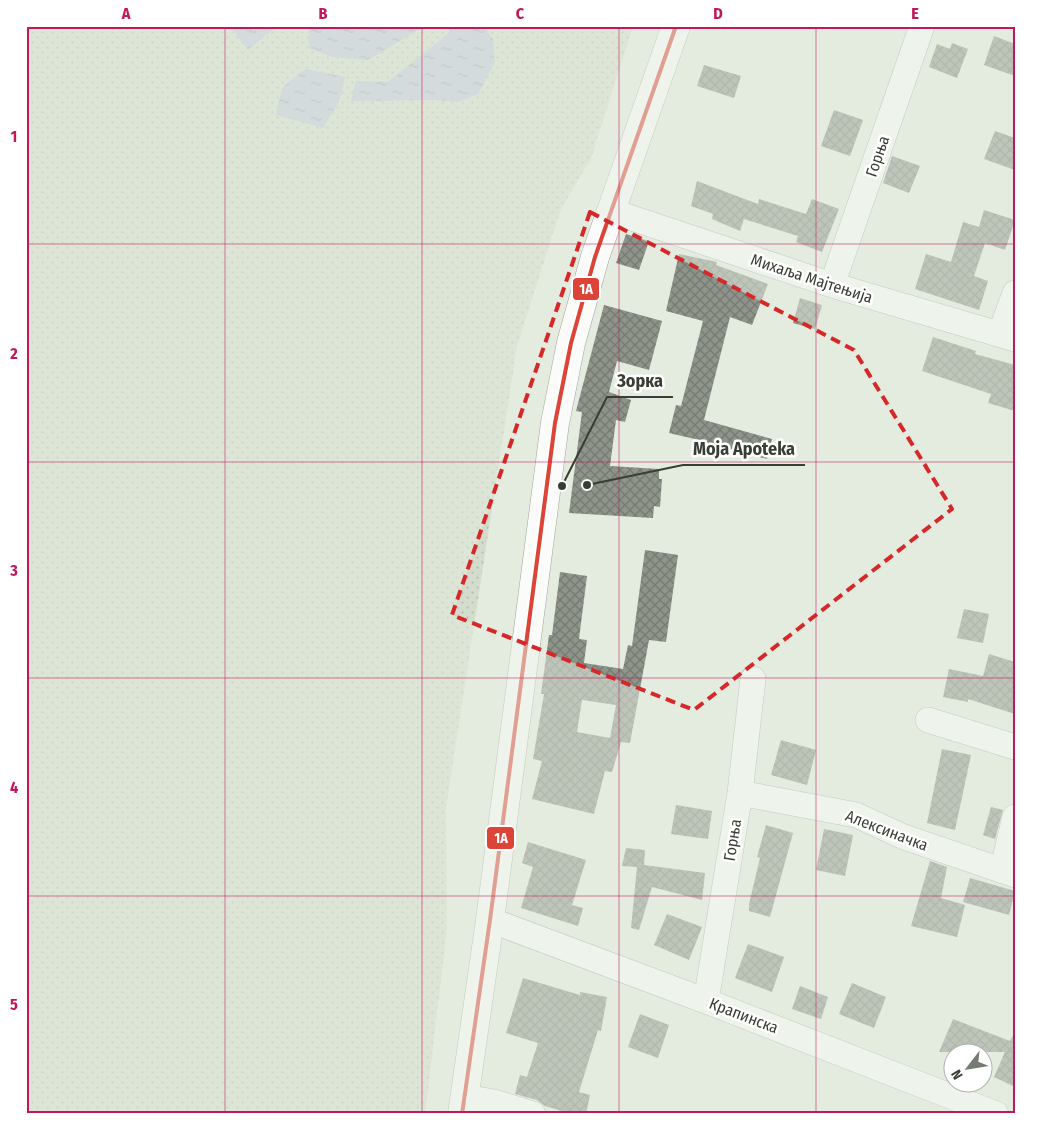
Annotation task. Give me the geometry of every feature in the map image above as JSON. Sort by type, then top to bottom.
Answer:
[{"type":"main road","points":[[463,1106],[490,920],[555,423],[571,343],[595,257],[676,26]]},
{"type":"street","name":"Горња","points":[[832,286],[922,26]]},
{"type":"street","name":"Михаља Мајтењија","points":[[611,212],[832,286],[1007,337]]},
{"type":"street","points":[[1007,337],[1015,293]]},
{"type":"street","name":"Горња","points":[[706,1001],[740,793],[753,679]]},
{"type":"street","points":[[928,720],[1015,747]]},
{"type":"street","name":"Алексиначка","points":[[740,793],[856,815],[904,837],[1008,873],[1015,817]]},
{"type":"street","name":"Крапинска","points":[[490,920],[706,1001],[996,1114]]},
{"type":"street","points":[[463,1106],[494,1102],[533,1114]]},
{"type":"highlighted area","points":[[590,212],[854,350],[952,509],[694,710],[452,615]]},
{"type":"green space","points":[[26,26],[633,26],[591,158],[560,211],[517,346],[446,807],[447,928],[425,1114],[26,1114]]},
{"type":"water","points":[[230,26],[277,26],[248,50]]},
{"type":"water","points":[[308,26],[424,26],[368,60],[333,57],[309,48]]},
{"type":"water","points":[[448,26],[484,26],[493,39],[495,62],[478,94],[458,102],[438,100],[351,101],[356,81],[388,82],[450,32]]},
{"type":"water","points":[[305,69],[345,77],[339,102],[323,128],[276,115],[282,88]]},
{"type":"building","points":[[994,36],[1015,44],[1015,76],[984,65]]},
{"type":"building","points":[[952,43],[968,49],[957,78],[929,67],[937,44],[950,49]]},
{"type":"building","points":[[704,65],[741,76],[734,98],[697,86]]},
{"type":"building","points":[[834,110],[863,120],[850,156],[821,146]]},
{"type":"building","points":[[995,131],[1015,138],[1015,170],[984,159]]},
{"type":"building","points":[[892,156],[920,166],[909,193],[883,183]]},
{"type":"building","points":[[697,181],[758,204],[759,199],[806,214],[812,199],[839,209],[822,252],[796,242],[798,236],[744,219],[740,231],[712,219],[713,214],[691,206]]},
{"type":"building","points":[[984,210],[1015,220],[1005,250],[985,243],[974,276],[988,281],[979,310],[915,289],[926,254],[951,262],[963,222],[979,227]]},
{"type":"building","points":[[626,234],[649,241],[639,270],[616,263]]},
{"type":"building","points":[[679,254],[717,262],[716,265],[768,284],[752,325],[730,317],[704,420],[772,439],[767,459],[669,433],[676,405],[681,406],[703,321],[666,311]]},
{"type":"building","points":[[800,298],[822,305],[815,329],[793,323]]},
{"type":"building","points":[[604,305],[662,321],[649,370],[617,361],[609,392],[631,400],[625,422],[616,420],[610,466],[659,469],[659,479],[662,479],[660,507],[654,506],[653,518],[569,513],[582,412],[576,411]]},
{"type":"building","points":[[933,337],[976,351],[975,354],[1015,365],[1015,411],[988,403],[991,394],[922,371]]},
{"type":"building","points":[[645,550],[678,555],[666,642],[649,640],[630,743],[621,742],[612,772],[605,771],[594,814],[532,799],[542,761],[533,759],[544,694],[541,694],[549,635],[552,635],[560,572],[587,576],[579,639],[587,640],[584,663],[623,669],[628,645],[632,646]],"holes":[[[582,700],[616,705],[610,738],[577,732]]]},
{"type":"building","points":[[964,609],[989,614],[983,643],[957,638]]},
{"type":"building","points":[[989,654],[1015,662],[1015,714],[968,699],[968,702],[943,697],[949,669],[983,676]]},
{"type":"building","points":[[781,740],[816,750],[807,785],[771,775]]},
{"type":"building","points":[[942,749],[971,755],[955,830],[927,823]]},
{"type":"building","points":[[676,805],[712,811],[708,839],[671,834]]},
{"type":"building","points":[[991,807],[1003,810],[995,839],[983,835]]},
{"type":"building","points":[[766,825],[793,833],[770,917],[749,911],[760,858],[757,857]]},
{"type":"building","points":[[824,829],[853,835],[845,876],[816,870]]},
{"type":"building","points":[[528,842],[586,860],[572,905],[583,908],[578,926],[521,908],[533,867],[522,863]]},
{"type":"building","points":[[626,848],[645,850],[644,865],[705,873],[702,900],[652,887],[639,930],[631,928],[637,867],[622,866]]},
{"type":"building","points":[[930,861],[947,867],[941,898],[965,905],[957,937],[911,926]]},
{"type":"building","points":[[970,878],[1015,891],[1009,915],[963,902]]},
{"type":"building","points":[[667,914],[702,927],[689,960],[654,945]]},
{"type":"building","points":[[748,944],[784,957],[772,992],[735,978]]},
{"type":"building","points":[[523,978],[580,995],[580,992],[607,997],[601,1031],[598,1030],[579,1092],[590,1095],[586,1114],[572,1114],[545,1106],[537,1100],[515,1094],[520,1075],[527,1077],[538,1043],[506,1033]]},
{"type":"building","points":[[852,983],[886,997],[874,1028],[839,1014]]},
{"type":"building","points":[[800,986],[828,997],[821,1019],[792,1009]]},
{"type":"building","points":[[640,1014],[669,1025],[658,1058],[628,1047]]},
{"type":"building","points":[[953,1019],[1010,1041],[1015,1032],[1015,1087],[994,1077],[1005,1052],[994,1052],[994,1042],[944,1042],[944,1052],[939,1052]]},
{"type":"transit line","name":"1A","points":[[462,1114],[490,920],[555,423],[571,343],[595,257],[676,26]]},
{"type":"place","name":"Moja Apoteka","points":[[587,485]]},
{"type":"place","name":"Зорка","points":[[562,486]]}]
